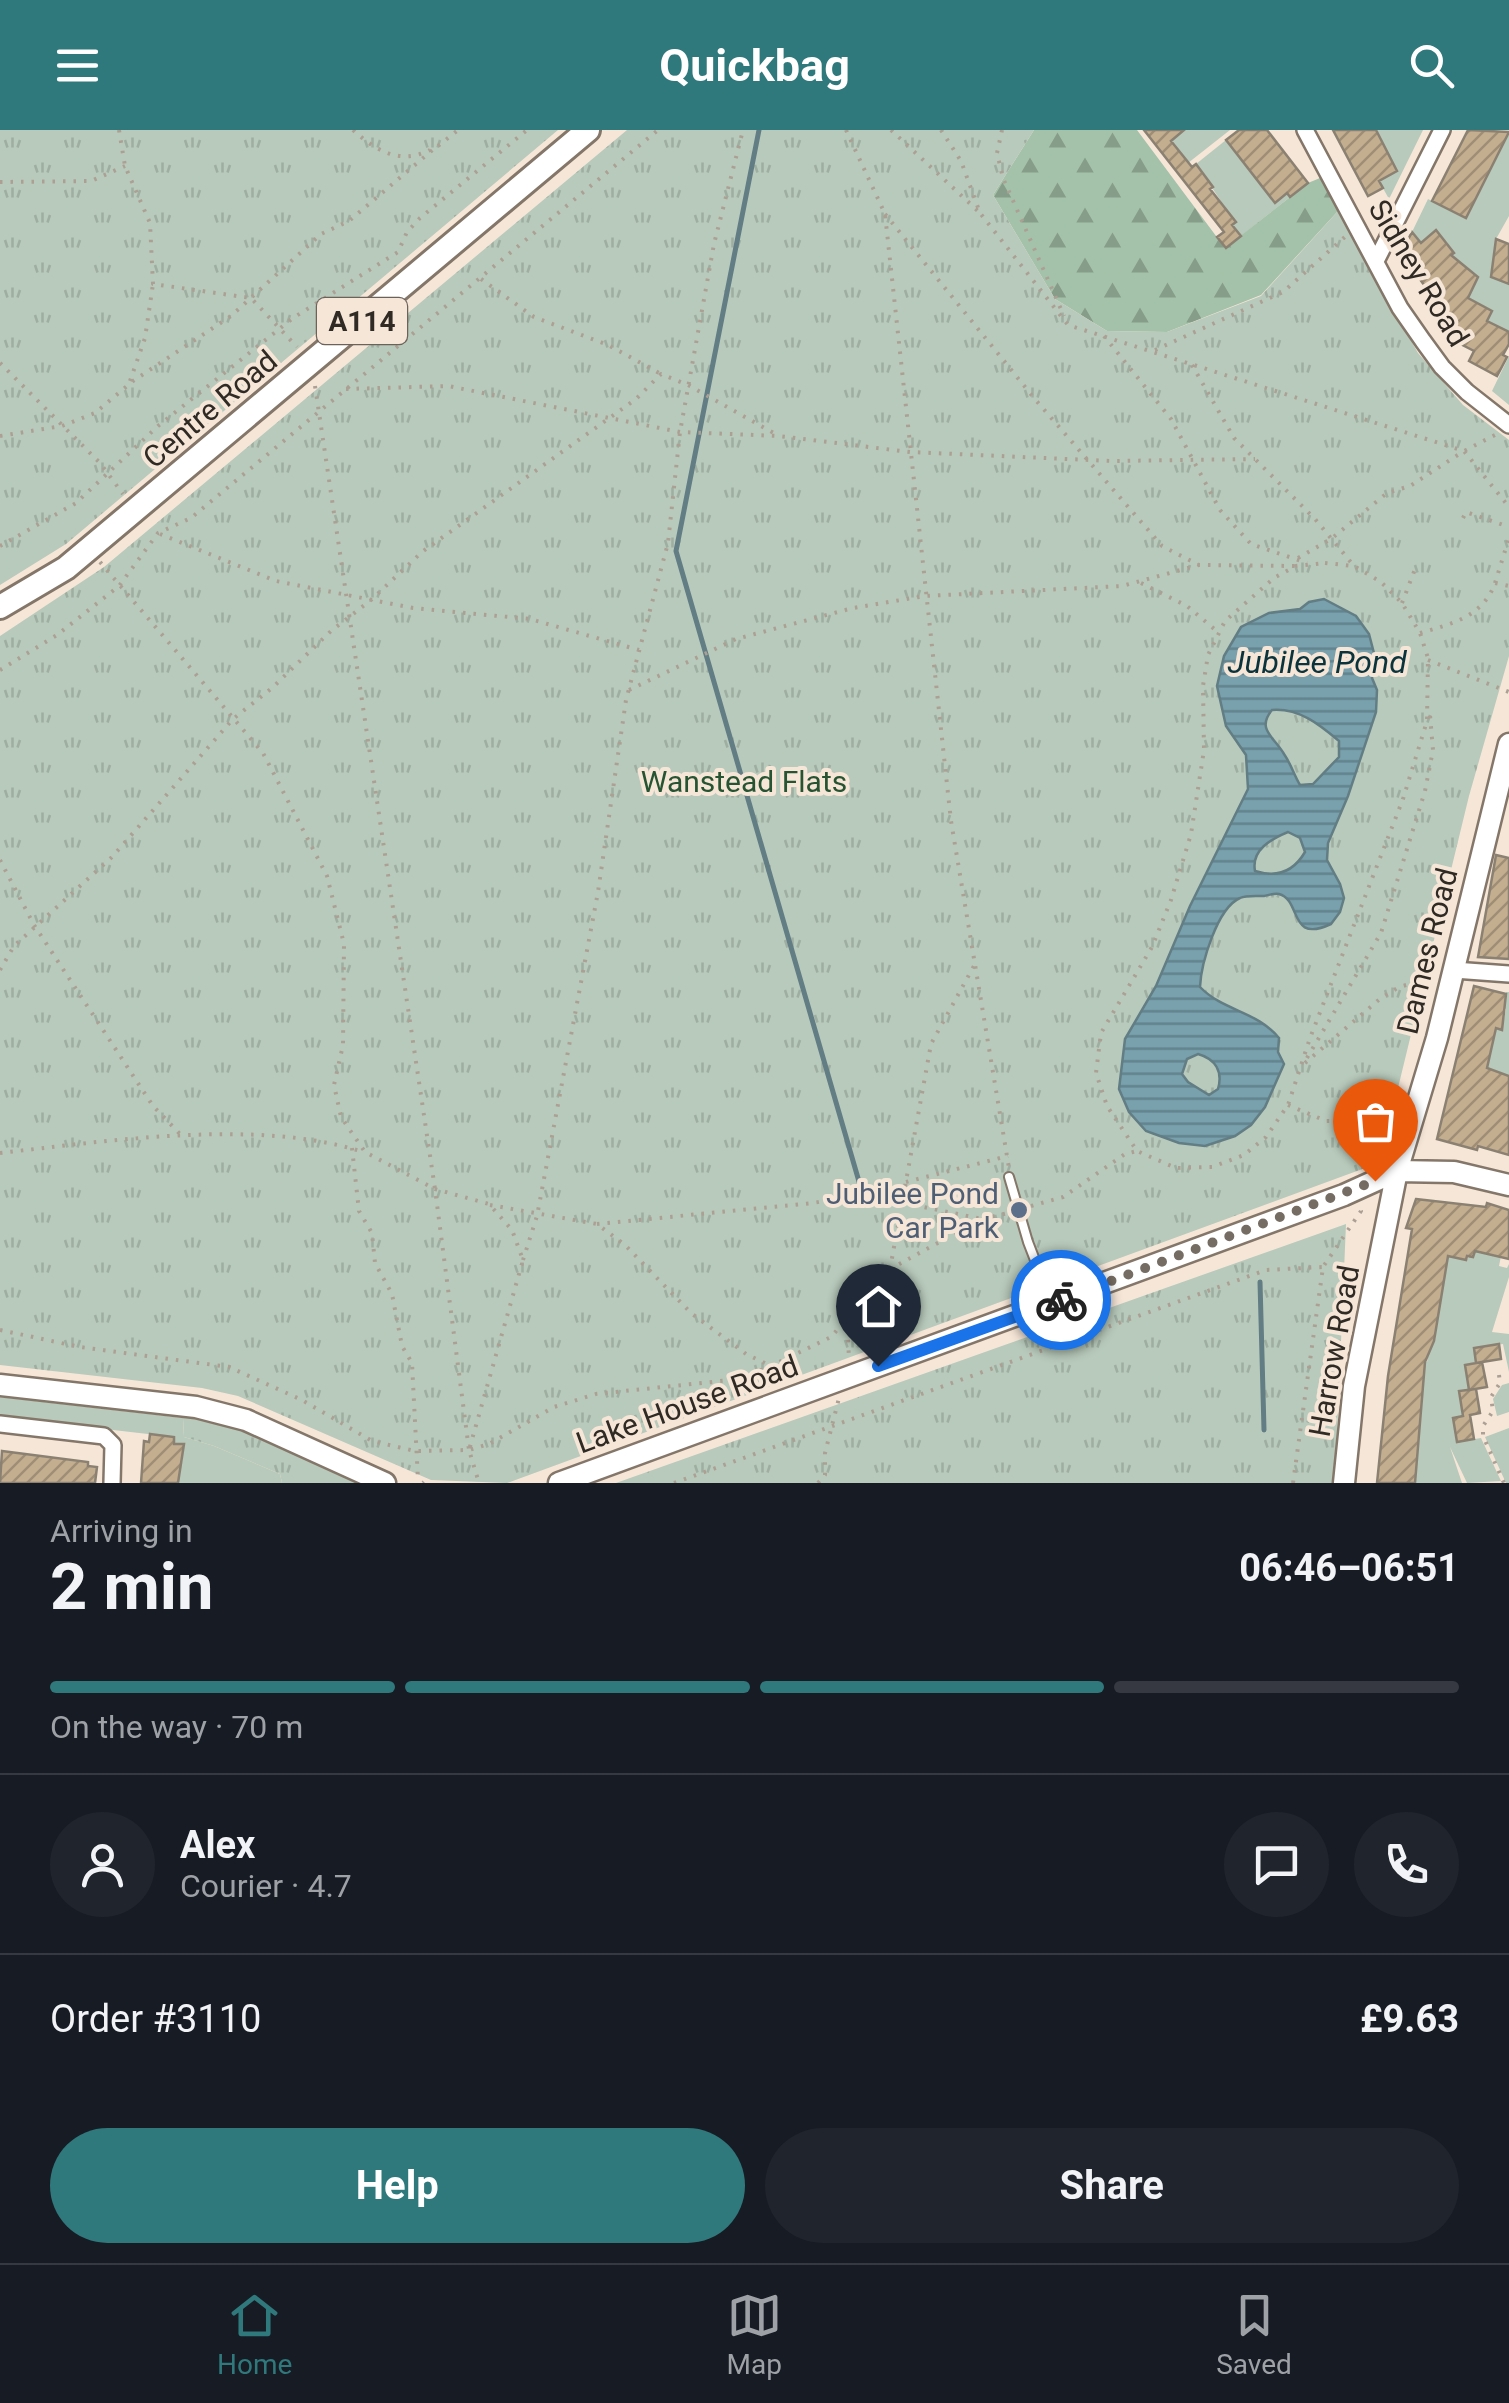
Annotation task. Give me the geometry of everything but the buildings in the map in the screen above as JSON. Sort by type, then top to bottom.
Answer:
[{"type":"main road","name":"Centre Road","points":[[0,607],[66,568],[588,130]]},
{"type":"street","name":"Sidney Road","points":[[1305,130],[1400,308],[1442,367],[1508,424]]},
{"type":"street","points":[[1376,260],[1442,130]]},
{"type":"street","name":"Dames Road","points":[[1397,1171],[1437,1038],[1445,973],[1509,744]]},
{"type":"street","points":[[1445,973],[1509,974]]},
{"type":"street","points":[[1397,1171],[1454,1172],[1509,1184]]},
{"type":"street","name":"Lake House Road","points":[[559,1483],[1344,1195],[1397,1171]]},
{"type":"street","name":"Harrow Road","points":[[1344,1483],[1354,1386],[1397,1171]]},
{"type":"street","points":[[0,1385],[228,1414],[385,1483]]},
{"type":"street","points":[[0,1424],[104,1436],[113,1446],[112,1483]]},
{"type":"lane","points":[[1009,1177],[1028,1242],[1052,1303]]},
{"type":"path","points":[[119,130],[125,166],[150,223],[152,284],[145,338],[130,384]]},
{"type":"path","points":[[353,130],[367,143],[411,160],[436,147]]},
{"type":"path","points":[[0,436],[62,426],[95,413],[130,384],[231,316],[320,234],[349,221],[458,130]]},
{"type":"path","points":[[0,546],[76,503],[158,426],[280,329],[398,252],[407,232],[420,218],[527,130]]},
{"type":"path","points":[[0,670],[57,635],[119,586],[158,532],[191,518],[658,130]]},
{"type":"path","points":[[469,1450],[537,1216],[598,892],[628,690],[668,543],[688,385],[714,244],[743,130]]},
{"type":"path","points":[[846,130],[885,214],[1162,546],[1199,565]]},
{"type":"path","points":[[891,130],[980,214],[1068,325],[1464,451],[1509,507]]},
{"type":"path","points":[[940,130],[960,161],[980,214]]},
{"type":"path","points":[[1002,130],[997,153],[1004,178],[1068,325]]},
{"type":"path","points":[[0,182],[91,182],[125,166]]},
{"type":"path","points":[[885,214],[952,821],[1009,1177]]},
{"type":"path","points":[[1152,352],[1283,292],[1357,226]]},
{"type":"path","points":[[480,278],[534,317],[608,345],[779,436]]},
{"type":"path","points":[[152,284],[251,298],[312,364],[435,1189],[469,1450],[479,1483]]},
{"type":"path","points":[[1104,336],[1171,419],[1220,510],[1251,544],[1294,564]]},
{"type":"path","points":[[0,363],[108,474],[135,511]]},
{"type":"path","points":[[1191,364],[1234,438],[1354,566],[1381,582],[1402,603],[1420,633],[1428,660],[1433,750],[1415,826],[1381,933],[1303,1064]]},
{"type":"path","points":[[0,970],[14,946],[112,857],[233,719],[422,552],[636,400],[661,374]]},
{"type":"path","points":[[346,388],[448,386],[680,432],[779,436],[910,452],[1088,460],[1254,459]]},
{"type":"path","points":[[1429,701],[1427,721],[1403,798],[1288,1104],[1266,1137],[1244,1154],[1212,1167],[1176,1168],[1136,1151],[1107,1106],[1096,1073],[1101,1033],[1152,947],[1186,851],[1204,750],[1203,686],[1208,655],[1219,633],[1225,622],[1283,573],[1388,493],[1421,480],[1508,424]]},
{"type":"path","points":[[1463,518],[1466,512],[1509,527]]},
{"type":"path","points":[[158,532],[276,580],[371,600],[530,620],[639,650]]},
{"type":"path","points":[[1420,633],[1474,613],[1486,604],[1507,538]]},
{"type":"path","points":[[90,548],[262,753],[327,876],[344,944],[342,1046],[334,1085],[341,1117],[365,1152]]},
{"type":"path","points":[[1402,603],[1417,564]]},
{"type":"path","points":[[628,690],[736,639],[853,608],[926,596],[1141,583],[1199,565],[1354,566]]},
{"type":"path","points":[[1141,583],[1187,606],[1219,633]]},
{"type":"path","points":[[1495,583],[1509,586]]},
{"type":"path","points":[[1428,660],[1509,692]]},
{"type":"path","points":[[0,860],[34,925],[153,1106],[181,1135]]},
{"type":"path","points":[[890,1269],[931,1044],[974,964]]},
{"type":"path","points":[[1303,1064],[1399,987],[1445,973]]},
{"type":"path","points":[[1288,1104],[1326,1121],[1401,1119]]},
{"type":"path","points":[[0,1152],[181,1135],[296,1138],[365,1152],[435,1189],[537,1216],[597,1224],[904,1194]]},
{"type":"path","points":[[352,1148],[359,1211],[372,1233],[375,1262],[392,1294],[402,1346],[412,1363],[415,1452],[422,1482]]},
{"type":"path","points":[[1040,1203],[1063,1196],[1136,1151]]},
{"type":"path","points":[[906,1182],[1008,1156]]},
{"type":"path","points":[[1293,1483],[1323,1267],[1361,1211],[1357,1200]]},
{"type":"path","points":[[902,1203],[982,1220]]},
{"type":"path","points":[[489,1204],[512,1230],[523,1260]]},
{"type":"path","points":[[0,1330],[80,1347],[229,1367],[302,1400],[372,1442],[415,1452],[469,1450],[488,1444],[554,1407],[596,1394],[740,1379],[771,1366],[831,1336],[890,1269],[982,1220],[997,1216]]},
{"type":"path","points":[[597,1224],[626,1245],[691,1312],[746,1354],[771,1366]]},
{"type":"path","points":[[674,1483],[1266,1270],[1323,1267]]},
{"type":"path","points":[[1499,1375],[1500,1383],[1491,1398],[1493,1410],[1483,1426],[1483,1436],[1504,1483]]},
{"type":"green space","points":[[0,130],[558,130],[66,544],[0,585]]},
{"type":"green space","name":"Wanstead Flats","points":[[627,130],[1034,130],[993,195],[1055,299],[1107,331],[1167,332],[1261,296],[1338,211],[1418,353],[1463,405],[1509,440],[1509,656],[1469,796],[1398,1088],[1388,1154],[1376,1164],[507,1483],[431,1480],[238,1396],[202,1388],[0,1365],[0,636],[104,567]]},
{"type":"green space","points":[[1034,130],[1137,130],[1225,248],[1308,183],[1320,178],[1338,211],[1261,295],[1167,332],[1107,331],[1055,299],[993,195]]},
{"type":"green space","points":[[1184,130],[1230,130],[1188,163],[1171,141]]},
{"type":"green space","points":[[1376,130],[1423,130],[1389,199],[1379,181],[1397,171]]},
{"type":"green space","points":[[1492,130],[1509,132],[1509,216],[1496,239],[1491,277],[1509,284],[1509,332],[1457,320],[1478,277],[1439,266],[1454,253],[1436,231],[1421,243],[1412,232],[1428,199],[1466,218]]},
{"type":"green space","points":[[1226,140],[1240,158],[1259,155],[1246,166],[1258,181],[1276,178],[1263,188],[1275,203],[1287,193],[1290,197],[1241,236],[1196,164]]},
{"type":"green space","points":[[1509,356],[1509,405],[1492,391]]},
{"type":"green space","points":[[1506,992],[1509,1076],[1486,1068],[1487,1026],[1502,1029],[1506,1009],[1492,1005],[1503,1004]]},
{"type":"green space","points":[[1346,1224],[1335,1483],[616,1483]]},
{"type":"green space","points":[[1448,1247],[1466,1260],[1475,1251],[1501,1256],[1499,1266],[1507,1268],[1509,1264],[1509,1277],[1492,1332],[1509,1334],[1509,1372],[1503,1344],[1474,1348],[1476,1363],[1469,1390],[1459,1392],[1463,1416],[1453,1418],[1457,1442],[1481,1438],[1501,1481],[1467,1483],[1450,1447],[1462,1483],[1405,1483],[1416,1462],[1423,1392],[1414,1360],[1427,1362],[1430,1348],[1417,1338],[1435,1340],[1433,1332]]},
{"type":"green space","points":[[1509,1383],[1509,1412],[1497,1416],[1493,1399],[1502,1385]]},
{"type":"green space","points":[[0,1397],[183,1418],[184,1437],[280,1474],[282,1483],[178,1483],[179,1475],[172,1462],[182,1462],[184,1445],[174,1443],[174,1437],[0,1417]]},
{"type":"green space","points":[[183,1418],[229,1425],[251,1433],[358,1483],[282,1483],[280,1474],[184,1437]]},
{"type":"green space","points":[[1509,1428],[1509,1483],[1506,1483],[1485,1437]]},
{"type":"water","name":"Jubilee Pond","points":[[1324,599],[1356,616],[1369,634],[1375,657],[1372,678],[1377,690],[1376,712],[1328,843],[1327,860],[1344,898],[1331,924],[1317,929],[1302,925],[1291,904],[1279,894],[1242,897],[1224,913],[1207,951],[1200,987],[1270,1029],[1279,1038],[1278,1052],[1284,1064],[1265,1107],[1251,1125],[1235,1136],[1205,1146],[1179,1143],[1146,1131],[1129,1112],[1119,1089],[1125,1039],[1156,986],[1190,906],[1248,789],[1246,755],[1226,726],[1217,686],[1224,656],[1241,627],[1269,613],[1300,609]],"holes":[[[1272,710],[1300,714],[1339,741],[1339,757],[1313,784],[1300,785],[1268,733],[1266,722]],[[1288,832],[1300,838],[1305,852],[1290,868],[1278,873],[1255,871],[1256,857],[1269,842]],[[1198,1054],[1214,1063],[1220,1077],[1218,1089],[1209,1095],[1188,1082],[1182,1074],[1187,1059]]]},
{"type":"waterway","points":[[759,130],[676,551],[860,1185]]},
{"type":"waterway","points":[[1260,1282],[1264,1430]]},
{"type":"way so far","points":[[1061,1300],[1375,1181]]},
{"type":"place","name":"Jubilee Pond Car Park","points":[[1019,1210]]},
{"type":"route","points":[[878,1366],[1061,1300]]}]
